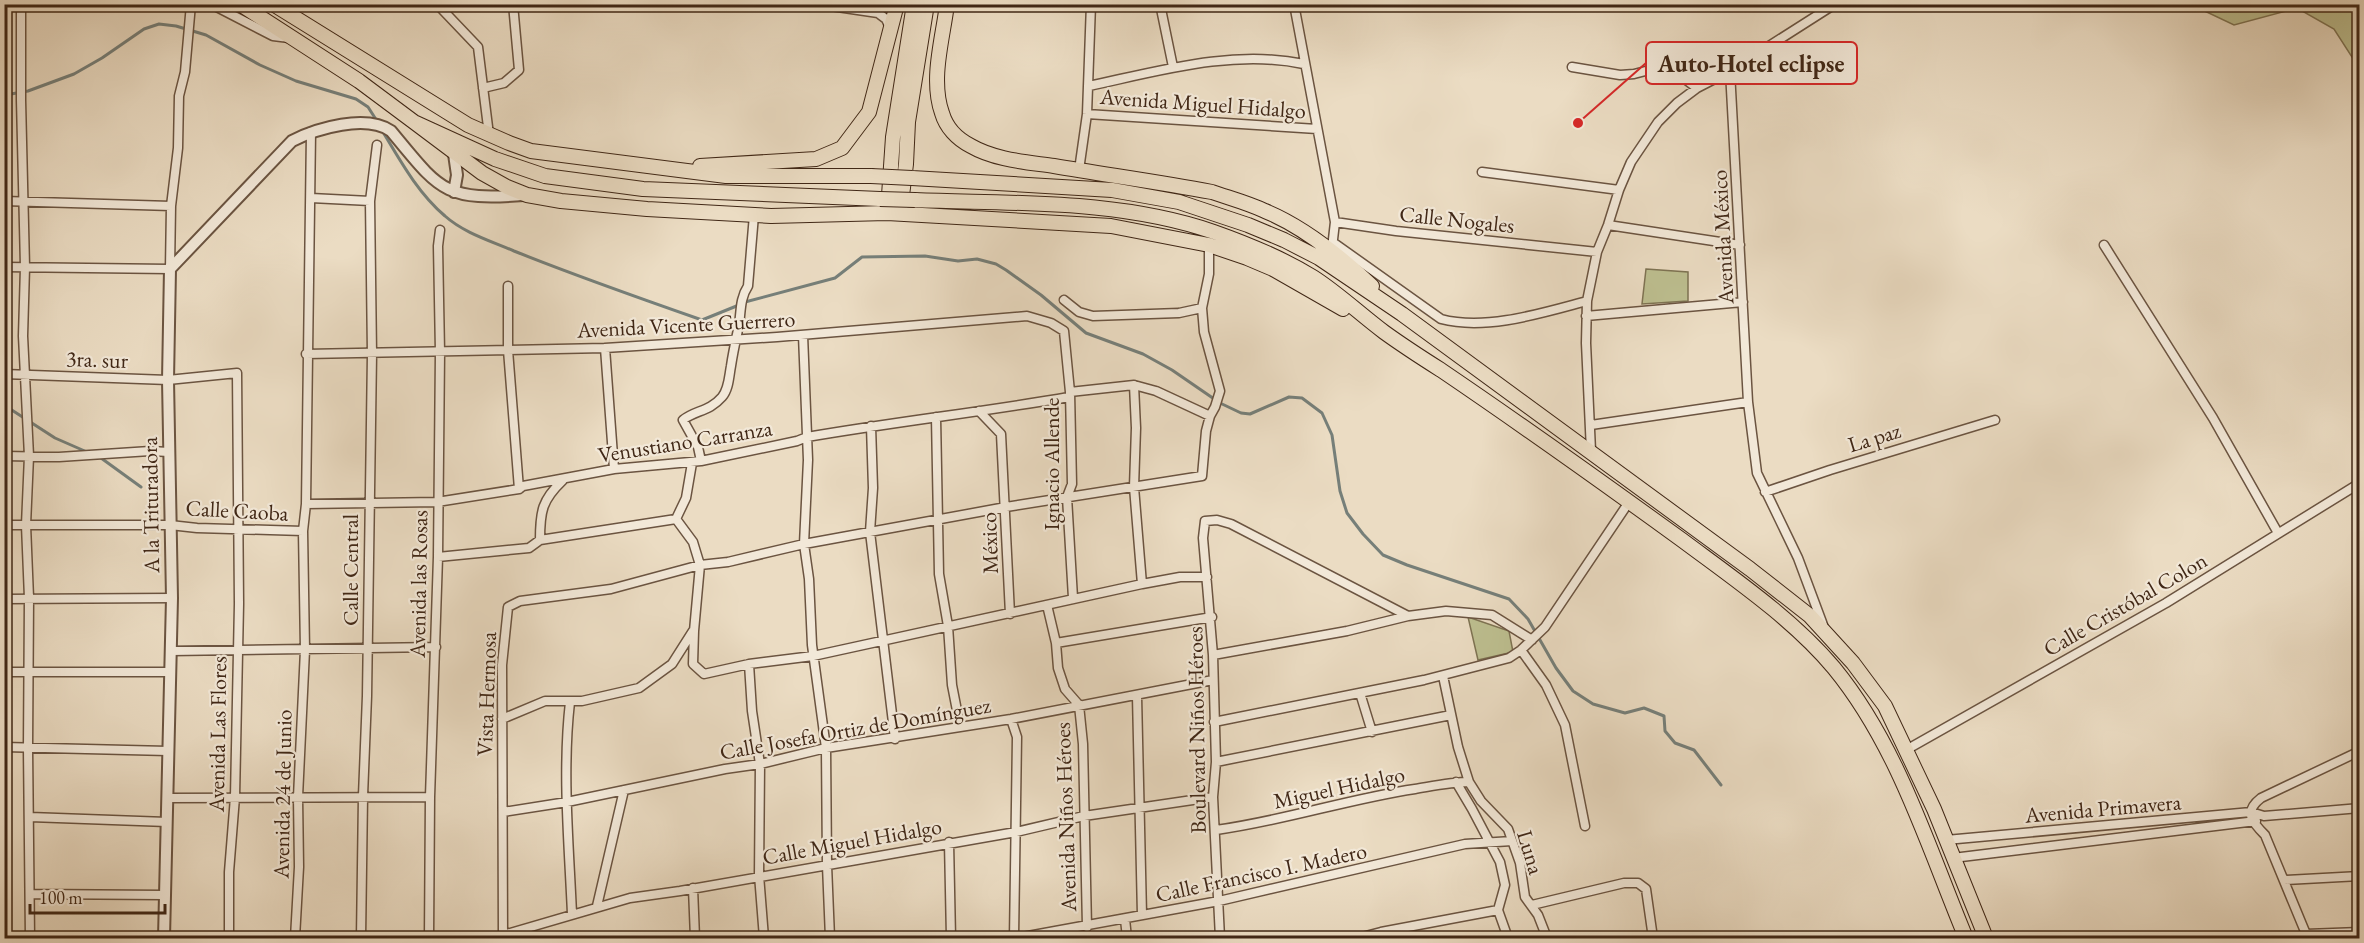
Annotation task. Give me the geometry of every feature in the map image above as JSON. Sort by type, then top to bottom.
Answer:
[{"type":"main road","points":[[240,4],[359,81],[454,154],[499,182],[527,195],[647,210],[771,216],[893,213],[1111,226],[1209,245],[1273,268],[1386,333]]},
{"type":"main road","points":[[273,4],[431,104],[489,135],[531,151],[726,176],[871,176],[1112,190],[1179,202],[1230,218],[1284,240],[1319,258],[1402,314],[1750,569],[1810,616],[1852,663],[1885,706],[1934,809],[1986,939]]},
{"type":"main road","points":[[670,168],[816,159],[842,148],[869,112],[896,4]]},
{"type":"main road","points":[[893,213],[893,137],[914,4]]},
{"type":"main road","points":[[893,213],[906,164],[908,122],[927,4]]},
{"type":"main road","points":[[947,4],[937,93],[946,124],[955,135],[970,146],[986,153],[1212,192],[1266,211],[1332,247],[1402,314]]},
{"type":"main road","points":[[414,122],[495,159],[545,176],[643,189],[1107,207],[1174,220],[1212,231],[1284,261],[1316,279],[1386,333],[1629,501],[1760,600],[1790,625],[1833,667],[1861,705],[1889,754],[1966,939]]},
{"type":"street","points":[[21,4],[25,267],[23,336],[29,456],[26,525],[29,598],[30,939]]},
{"type":"street","points":[[170,269],[171,206],[178,148],[179,96],[184,72],[191,4]]},
{"type":"street","points":[[211,4],[273,36],[293,38]]},
{"type":"street","points":[[437,4],[478,47],[489,135]]},
{"type":"street","points":[[483,88],[504,83],[519,70],[513,4]]},
{"type":"street","points":[[817,4],[878,13],[891,10],[896,4]]},
{"type":"street","points":[[1079,170],[1087,114],[1091,4]]},
{"type":"street","points":[[1160,4],[1173,68]]},
{"type":"street","points":[[1294,4],[1335,222],[1332,247],[1441,319],[1460,324],[1525,317],[1587,301]]},
{"type":"street","points":[[1591,452],[1587,301],[1597,252],[1619,190],[1641,146],[1658,122],[1677,103],[1697,88],[1730,71],[1835,4]]},
{"type":"street","points":[[878,13],[886,20],[891,31]]},
{"type":"street","points":[[1089,86],[1173,68],[1226,60],[1267,58],[1304,64]]},
{"type":"street","points":[[1572,67],[1620,75],[1661,67],[1677,73],[1697,88]]},
{"type":"street","name":"Avenida México","points":[[1730,71],[1748,402],[1757,473],[1798,558],[1824,632]]},
{"type":"street","name":"Avenida Miguel Hidalgo","points":[[1087,114],[1317,129]]},
{"type":"street","points":[[4,267],[170,269],[292,141],[311,132],[345,125],[383,126],[391,131],[428,175],[454,192],[496,197],[527,195]]},
{"type":"street","name":"Avenida 24 de Junio","points":[[295,939],[299,867],[298,797],[305,650],[303,531],[306,504],[306,354],[311,132]]},
{"type":"street","name":"Calle Central","points":[[361,939],[372,354],[370,201],[377,145]]},
{"type":"street","points":[[454,154],[457,175],[454,192]]},
{"type":"street","points":[[1482,172],[1619,190]]},
{"type":"street","points":[[310,198],[370,201]]},
{"type":"street","points":[[4,201],[171,206]]},
{"type":"street","points":[[701,461],[698,447],[683,420],[688,416],[705,411],[723,396],[728,387],[742,295],[748,286],[754,215]]},
{"type":"street","name":"Calle Nogales","points":[[1335,222],[1396,231],[1597,252]]},
{"type":"street","points":[[1608,225],[1740,245]]},
{"type":"street","name":"Avenida las Rosas","points":[[429,939],[430,797],[438,557],[440,351],[438,246],[440,230]]},
{"type":"street","points":[[700,565],[728,562],[804,544],[1006,507],[1203,476],[1210,416],[1220,391],[1204,332],[1202,308],[1209,274],[1209,245]]},
{"type":"street","points":[[2104,245],[2213,418],[2278,533]]},
{"type":"street","name":"A la Trituradora","points":[[164,939],[172,598],[168,380],[170,269]]},
{"type":"street","points":[[508,286],[508,350],[519,489]]},
{"type":"street","points":[[1064,300],[1079,312],[1093,316],[1179,313],[1202,308]]},
{"type":"street","points":[[1586,316],[1743,302]]},
{"type":"street","name":"Avenida Vicente Guerrero","points":[[306,354],[605,348],[802,335],[1027,316],[1051,323],[1064,330]]},
{"type":"street","name":"Ignacio Allende","points":[[1064,330],[1069,394],[1072,484],[1067,497],[1073,598]]},
{"type":"street","points":[[802,335],[807,437],[804,544],[813,656],[826,748],[830,939]]},
{"type":"street","points":[[605,348],[614,470]]},
{"type":"street","name":"3ra. sur","points":[[4,374],[168,380],[237,373]]},
{"type":"street","name":"Avenida Las Flores","points":[[229,939],[229,872],[235,797],[240,530],[237,373]]},
{"type":"street","points":[[1142,584],[1134,488],[1136,428],[1134,385],[1156,391],[1210,416]]},
{"type":"street","name":"Venustiano Carranza","points":[[306,504],[437,502],[614,470],[692,463],[807,437],[1134,385]]},
{"type":"street","points":[[1591,425],[1748,402]]},
{"type":"street","name":"México","points":[[979,411],[1001,434],[1010,614]]},
{"type":"street","points":[[936,417],[939,574],[948,626],[952,685],[960,726]]},
{"type":"street","name":"La paz","points":[[1765,492],[1841,466],[1995,420]]},
{"type":"street","points":[[871,426],[873,488],[870,532],[895,739]]},
{"type":"street","points":[[4,456],[59,457],[150,451],[169,452]]},
{"type":"street","points":[[676,519],[686,498],[692,463]]},
{"type":"street","points":[[540,540],[540,517],[545,500],[563,480]]},
{"type":"street","name":"Calle Cristóbal Colon","points":[[1906,750],[2166,603],[2360,483]]},
{"type":"street","points":[[533,484],[545,500]]},
{"type":"street","points":[[1214,722],[1443,676],[1509,658],[1545,627],[1629,501]]},
{"type":"street","points":[[438,557],[529,548],[540,540],[676,519]]},
{"type":"street","points":[[676,519],[693,542],[700,565],[693,664],[704,674],[749,664],[813,656],[1142,584],[1206,576]]},
{"type":"street","name":"Boulevard Niños Héroes","points":[[1220,939],[1213,796],[1216,762],[1212,617],[1203,538],[1205,521],[1217,520],[1231,524],[1408,616]]},
{"type":"street","name":"Calle Caoba","points":[[4,525],[170,525],[240,530],[303,531]]},
{"type":"street","name":"Vista Hermosa","points":[[503,937],[502,665],[508,607],[520,601],[611,589],[700,565]]},
{"type":"street","points":[[4,598],[172,598]]},
{"type":"street","name":"Avenida Niños Héroes","points":[[1047,605],[1056,644],[1058,668],[1065,689],[1079,705],[1083,744],[1087,927]]},
{"type":"street","points":[[1213,655],[1347,631],[1408,616],[1446,610],[1492,615],[1534,638]]},
{"type":"street","points":[[1056,644],[1212,617]]},
{"type":"street","points":[[502,719],[545,701],[582,701],[639,688],[672,664],[694,631]]},
{"type":"street","points":[[171,651],[436,647]]},
{"type":"street","points":[[1521,650],[1546,685],[1565,725],[1585,826]]},
{"type":"street","points":[[749,664],[752,711],[760,764],[759,875],[764,939]]},
{"type":"street","points":[[4,672],[169,672]]},
{"type":"street","name":"Luna","points":[[1443,676],[1458,747],[1469,782],[1482,801],[1508,829],[1520,863],[1525,897],[1532,905],[1547,939]]},
{"type":"street","name":"Calle Josefa Ortiz de Domínguez","points":[[503,813],[760,764],[826,748],[1011,719],[1213,680]]},
{"type":"street","points":[[1360,693],[1372,732]]},
{"type":"street","points":[[1137,696],[1142,915]]},
{"type":"street","points":[[570,702],[567,726],[567,802],[572,914]]},
{"type":"street","points":[[1216,762],[1451,715]]},
{"type":"street","points":[[1011,719],[1017,737],[1015,939]]},
{"type":"street","points":[[4,747],[168,751]]},
{"type":"street","points":[[2360,751],[2261,798],[2254,803],[2251,812],[2253,823],[2265,835],[2306,934],[2360,932]]},
{"type":"street","points":[[1456,782],[1500,862],[1505,885],[1498,910],[1508,939]]},
{"type":"street","name":"Miguel Hidalgo","points":[[1216,830],[1243,826],[1380,794],[1469,782]]},
{"type":"street","points":[[597,906],[624,790]]},
{"type":"street","name":"Calle Miguel Hidalgo","points":[[494,939],[597,906],[630,898],[1016,832],[1084,816],[1213,796]]},
{"type":"street","points":[[168,798],[430,797]]},
{"type":"street","name":"Avenida Primavera","points":[[1946,840],[2251,812],[2264,816],[2360,808]]},
{"type":"street","name":"Avenida Primavera","points":[[1953,858],[2253,823],[2264,816]]},
{"type":"street","points":[[30,817],[167,822]]},
{"type":"street","name":"Calle Francisco I. Madero","points":[[1015,939],[1061,935],[1142,915],[1219,902],[1465,844],[1512,841]]},
{"type":"street","points":[[949,842],[951,939]]},
{"type":"street","points":[[2284,880],[2360,876]]},
{"type":"street","points":[[1532,905],[1624,883],[1638,884],[1646,889],[1653,939]]},
{"type":"street","points":[[693,888],[695,939]]},
{"type":"street","points":[[31,894],[164,895]]},
{"type":"street","points":[[1358,939],[1381,932],[1498,910]]},
{"type":"street","points":[[1125,919],[1127,939]]},
{"type":"green space","points":[[2192,5],[2359,5],[2359,68],[2334,29],[2297,8],[2234,25]]},
{"type":"green space","points":[[1646,269],[1688,272],[1688,301],[1642,304]]},
{"type":"green space","points":[[1468,617],[1509,631],[1513,652],[1478,660]]},
{"type":"waterway","points":[[4,91],[11,94],[28,91],[74,74],[144,29],[159,24],[176,26],[206,35],[260,65],[296,81],[356,99],[368,107],[377,121]]},
{"type":"waterway","points":[[383,132],[426,197],[452,222],[469,232],[561,269],[702,320],[739,305]]},
{"type":"waterway","points":[[745,302],[835,278],[862,257],[925,256],[958,261],[977,259],[996,264],[1006,270],[1041,295],[1086,333],[1143,354],[1172,370],[1220,403],[1241,413],[1250,414],[1289,397],[1302,398],[1322,413],[1332,435],[1340,491],[1347,513],[1383,555],[1509,599],[1528,619],[1556,668],[1573,691],[1593,704],[1625,713],[1644,708],[1664,716],[1665,731],[1675,743],[1694,750],[1721,785]]},
{"type":"waterway","points":[[4,405],[55,438],[87,452]]},
{"type":"waterway","points":[[101,458],[141,487]]},
{"type":"place","name":"Auto-Hotel eclipse","points":[[1578,123]]}]
